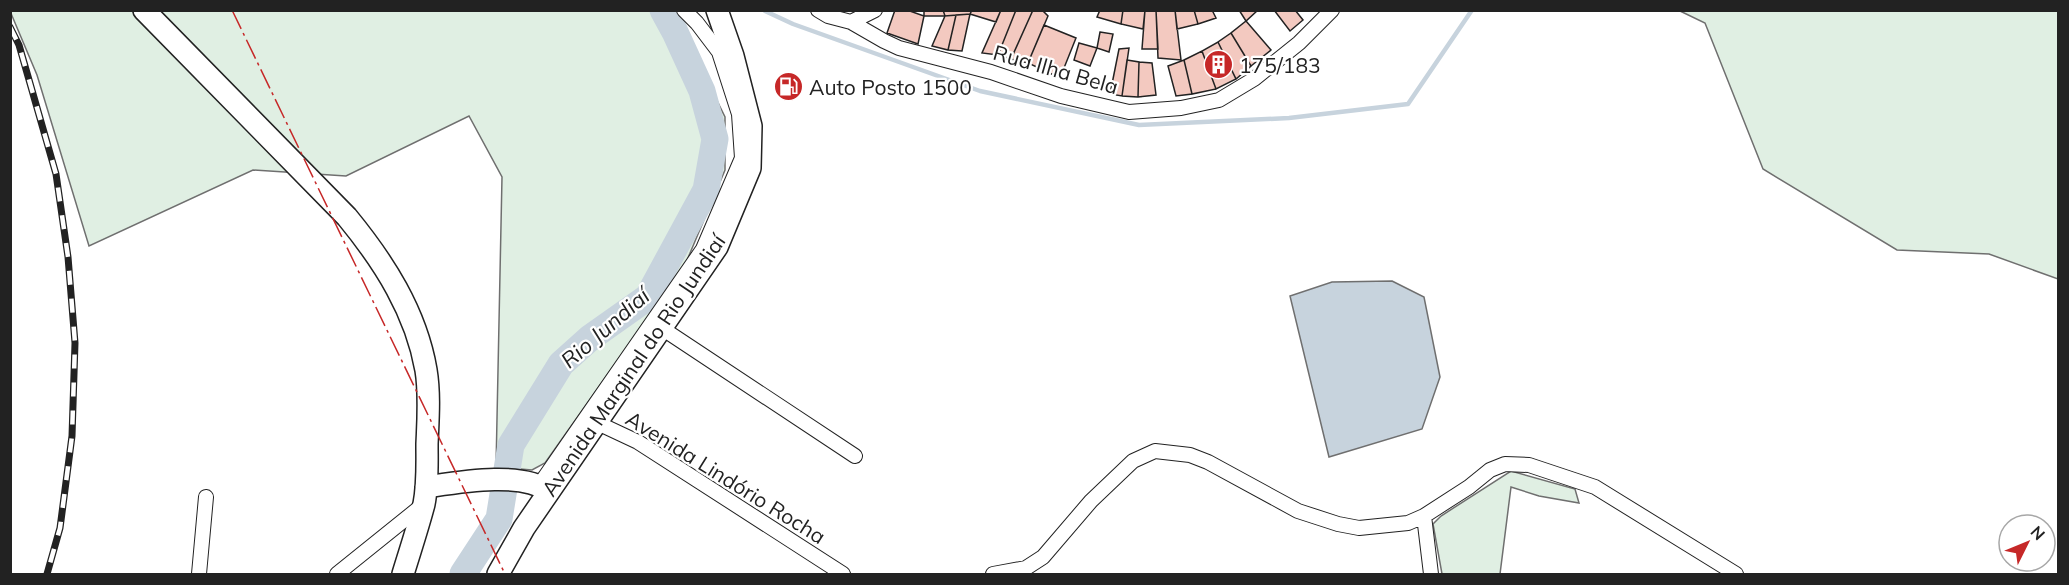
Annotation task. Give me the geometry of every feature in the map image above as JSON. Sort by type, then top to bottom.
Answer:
[{"type":"main road","points":[[144,10],[346,217],[372,247],[415,325],[426,371],[428,417],[425,496],[404,574]]},
{"type":"main road","name":"Avenida Marginal do Rio Jundiaí","points":[[498,574],[524,528],[539,486],[591,420],[657,325],[717,247],[750,168],[751,126],[721,12]]},
{"type":"main road","points":[[425,496],[467,481],[487,480],[539,486]]},
{"type":"street","points":[[684,10],[698,23],[719,52],[739,114],[741,159],[703,249],[657,325],[855,456]]},
{"type":"street","name":"Rua Ilha Bela","points":[[818,10],[828,16],[851,22],[899,48],[991,72],[1061,96],[1129,112],[1181,108],[1219,100],[1254,79],[1299,43],[1332,10]]},
{"type":"street","points":[[851,22],[875,10]]},
{"type":"street","name":"Avenida Lindório Rocha","points":[[591,420],[638,442],[843,574]]},
{"type":"street","points":[[993,574],[1026,568],[1043,557],[1091,501],[1133,461],[1155,451],[1199,458],[1298,511],[1359,528],[1408,523],[1424,516],[1469,487],[1490,470],[1505,464],[1528,465],[1595,487],[1736,574]]},
{"type":"street","points":[[199,574],[206,496]]},
{"type":"street","points":[[337,574],[425,496]]},
{"type":"street","points":[[1424,516],[1431,574]]},
{"type":"green space","points":[[10,11],[673,11],[725,117],[725,170],[685,265],[545,463],[532,470],[496,467],[502,177],[469,116],[346,176],[253,170],[89,246],[37,75]]},
{"type":"green space","points":[[1680,11],[2058,11],[2058,279],[1989,254],[1897,250],[1763,169],[1705,23]]},
{"type":"green space","points":[[1511,471],[1575,489],[1579,503],[1539,496],[1511,487],[1500,574],[1442,574],[1433,524],[1441,516]]},
{"type":"shaded area","points":[[1392,281],[1424,297],[1440,377],[1422,429],[1329,457],[1290,296],[1332,282]]},
{"type":"building","points":[[895,10],[907,10],[924,16],[918,44],[887,33]]},
{"type":"building","points":[[924,10],[943,10],[945,16],[924,16]]},
{"type":"building","points":[[943,10],[972,10],[970,14],[945,16]]},
{"type":"building","points":[[972,10],[1001,10],[996,22],[970,14]]},
{"type":"building","points":[[1001,10],[1016,10],[998,55],[982,53]]},
{"type":"building","points":[[1016,10],[1033,10],[1011,59],[998,55]]},
{"type":"building","points":[[1033,10],[1042,10],[1048,16],[1028,63],[1011,59]]},
{"type":"building","points":[[1100,10],[1123,10],[1121,24],[1097,17]]},
{"type":"building","points":[[1123,10],[1145,10],[1143,29],[1121,24]]},
{"type":"building","points":[[1145,10],[1156,10],[1158,49],[1142,49]]},
{"type":"building","points":[[1156,10],[1175,10],[1181,60],[1158,58]]},
{"type":"building","points":[[1175,10],[1194,10],[1198,24],[1177,29]]},
{"type":"building","points":[[1194,10],[1212,10],[1216,18],[1198,24]]},
{"type":"building","points":[[1239,10],[1258,10],[1246,21]]},
{"type":"building","points":[[1274,10],[1295,10],[1303,20],[1290,31]]},
{"type":"building","points":[[970,14],[962,51],[948,50],[956,15]]},
{"type":"building","points":[[956,15],[948,50],[932,46],[945,16]]},
{"type":"building","points":[[1246,21],[1271,50],[1251,66],[1231,33]]},
{"type":"building","points":[[1044,25],[1076,38],[1060,78],[1028,63]]},
{"type":"building","points":[[1100,32],[1113,34],[1109,52],[1097,48]]},
{"type":"building","points":[[1231,33],[1251,66],[1236,79],[1218,42]]},
{"type":"building","name":"175/183","points":[[1218,42],[1236,79],[1216,89],[1202,51]]},
{"type":"building","points":[[1079,43],[1097,48],[1090,66],[1074,60]]},
{"type":"building","points":[[1129,48],[1122,96],[1110,94],[1119,49]]},
{"type":"building","points":[[1202,51],[1216,89],[1192,94],[1184,60]]},
{"type":"building","points":[[1127,60],[1139,62],[1138,97],[1122,96]]},
{"type":"building","points":[[1184,60],[1192,94],[1176,96],[1168,66]]},
{"type":"building","points":[[1139,62],[1152,63],[1156,95],[1138,97]]},
{"type":"waterway","name":"Rio Jundiaí","points":[[463,574],[499,519],[511,445],[561,364],[590,338],[648,297],[706,190],[715,139],[702,91],[663,10]]},
{"type":"waterway","points":[[765,11],[793,24],[980,91],[1139,125],[1289,118],[1408,104],[1472,10]]},
{"type":"railway","points":[[10,27],[19,45],[56,174],[68,257],[75,343],[72,436],[60,528],[47,574]]},
{"type":"power","points":[[232,10],[505,574]]},
{"type":"place","name":"175/183","points":[[1218,65]]},
{"type":"place","name":"Auto Posto 1500","points":[[788,87]]}]
